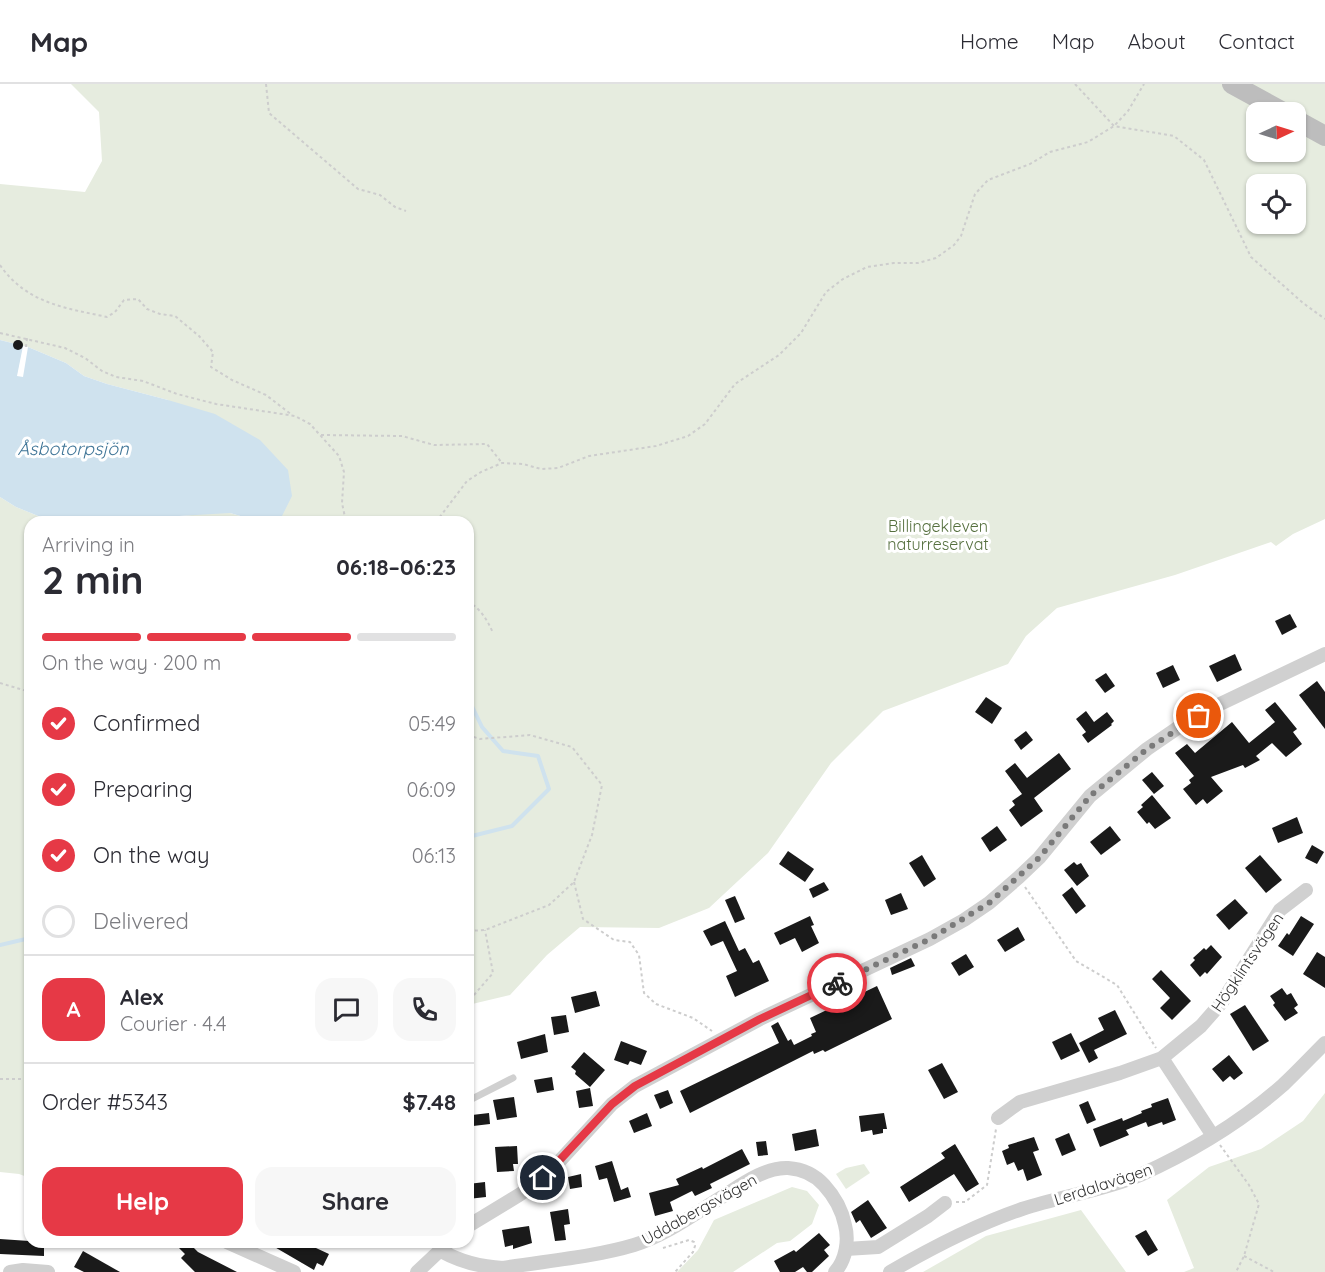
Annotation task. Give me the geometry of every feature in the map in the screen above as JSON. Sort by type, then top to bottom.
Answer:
[{"type":"street","points":[[1232,84],[1265,102]]},
{"type":"street","points":[[1306,126],[1325,136]]},
{"type":"street","points":[[474,1222],[519,1196],[543,1178],[612,1104],[635,1086],[723,1039],[930,939],[989,903],[1039,858],[1090,796],[1147,749],[1179,727],[1218,705],[1324,657]]},
{"type":"street","name":"Högklintsvägen","points":[[998,1118],[1020,1102],[1120,1073],[1162,1058],[1201,1026],[1222,1002],[1280,910],[1306,890]]},
{"type":"street","name":"Lerdalavägen","points":[[890,1272],[933,1246],[980,1223],[1139,1176],[1184,1153],[1231,1126],[1282,1085],[1325,1043]]},
{"type":"street","points":[[1162,1058],[1213,1136]]},
{"type":"street","name":"Uddabergsvägen","points":[[446,1248],[454,1258],[476,1266],[503,1268],[634,1245],[677,1224],[752,1178],[787,1168],[804,1171],[819,1179],[832,1193],[841,1209],[846,1228],[846,1249],[844,1258],[835,1272]]},
{"type":"street","points":[[846,1249],[878,1247],[945,1203]]},
{"type":"street","points":[[240,1248],[294,1272]]},
{"type":"street","points":[[417,1272],[443,1248]]},
{"type":"street","points":[[10,1272],[23,1270],[48,1272]]},
{"type":"lane","points":[[474,1098],[513,1078]]},
{"type":"path","points":[[266,84],[268,113],[358,189],[380,195],[395,207],[406,211]]},
{"type":"path","points":[[1075,84],[1114,126],[1174,136],[1204,160],[1251,257],[1303,303],[1325,319]]},
{"type":"path","points":[[441,516],[467,481],[502,463],[523,464],[541,469],[558,468],[589,456],[656,446],[688,436],[705,424],[735,384],[779,355],[801,333],[826,292],[843,279],[867,267],[894,263],[918,263],[936,258],[954,245],[961,236],[975,194],[988,180],[1030,164],[1050,152],[1088,141],[1114,126],[1128,111],[1144,84]]},
{"type":"path","points":[[0,265],[22,290],[47,303],[107,317],[115,312],[124,300],[138,299],[147,309],[175,316],[199,336],[213,352],[211,367],[232,380],[266,395],[295,417],[310,424],[339,456],[344,472],[342,503],[345,516]]},
{"type":"path","points":[[0,333],[65,348],[116,377],[143,381],[216,404],[295,417]]},
{"type":"path","points":[[26,347],[27,339]]},
{"type":"path","points":[[320,435],[402,436],[434,445],[487,444],[502,463]]},
{"type":"path","points":[[474,605],[488,621],[494,633]]},
{"type":"path","points":[[0,683],[24,690]]},
{"type":"path","points":[[474,737],[480,739],[530,735],[572,747],[602,785],[592,835],[574,882],[549,904],[485,930],[474,931]]},
{"type":"path","points":[[1019,878],[1076,961],[1117,985],[1153,1044]]},
{"type":"path","points":[[574,882],[583,919],[614,940],[630,942],[639,955],[644,993],[656,1004],[693,1018],[723,1039]]},
{"type":"path","points":[[474,995],[493,973],[485,930]]},
{"type":"path","points":[[0,1079],[24,1079]]},
{"type":"path","points":[[945,1203],[965,1202],[987,1185],[998,1118]]},
{"type":"path","points":[[1213,1136],[1249,1185],[1259,1204],[1244,1256],[1236,1272]]},
{"type":"path","points":[[664,1248],[689,1240],[694,1242],[693,1252],[675,1272]]},
{"type":"path","points":[[1244,1256],[1274,1272]]},
{"type":"green space","name":"Billingekleven naturreservat","points":[[71,84],[1325,84],[1325,519],[1293,534],[1276,546],[1271,542],[1175,575],[1057,608],[1026,636],[1008,664],[883,711],[831,763],[768,853],[709,908],[659,928],[580,927],[547,955],[510,995],[474,1004],[474,516],[276,516],[168,400],[84,376],[66,363],[28,347],[0,340],[0,184],[85,192],[102,161],[99,112]]},
{"type":"green space","points":[[0,497],[16,507],[38,516],[24,516],[24,1176],[0,1172]]},
{"type":"green space","points":[[230,513],[240,516],[183,516]]},
{"type":"green space","points":[[1325,1093],[1325,1272],[1184,1272],[1194,1268],[1167,1200],[1209,1167],[1261,1149],[1303,1121]]},
{"type":"green space","points":[[864,1164],[870,1173],[846,1189],[836,1174],[846,1168]]},
{"type":"green space","points":[[792,1187],[807,1191],[819,1205],[812,1224],[790,1241],[777,1243],[733,1272],[677,1272],[698,1250],[714,1220]]},
{"type":"green space","points":[[1081,1210],[1126,1272],[923,1272],[986,1236]]},
{"type":"water","name":"Åsbotorpsjön","points":[[0,340],[28,347],[66,363],[84,376],[107,384],[215,414],[260,440],[288,470],[292,496],[282,516],[240,516],[230,513],[179,516],[38,516],[16,507],[0,497]]},
{"type":"pier","points":[[23,346],[28,347],[23,377],[17,376]]},
{"type":"building","points":[[18,340],[23,345],[18,350],[13,345]]},
{"type":"building","points":[[1290,614],[1297,627],[1282,635],[1275,621]]},
{"type":"building","points":[[1235,654],[1242,670],[1217,682],[1209,666]]},
{"type":"building","points":[[1173,665],[1180,680],[1163,688],[1156,673]]},
{"type":"building","points":[[1106,673],[1115,686],[1105,693],[1095,680]]},
{"type":"building","points":[[1317,681],[1325,692],[1325,729],[1299,695]]},
{"type":"building","points":[[986,697],[1002,708],[992,724],[975,712]]},
{"type":"building","points":[[1275,702],[1297,729],[1293,732],[1302,744],[1286,757],[1272,743],[1256,756],[1260,760],[1245,768],[1243,765],[1211,777],[1223,791],[1207,804],[1203,799],[1196,805],[1183,789],[1191,783],[1189,780],[1194,776],[1175,753],[1187,744],[1195,753],[1232,722],[1249,743],[1275,722],[1265,710]]},
{"type":"building","points":[[1086,711],[1094,722],[1107,712],[1114,721],[1088,743],[1082,735],[1086,732],[1076,719]]},
{"type":"building","points":[[1026,731],[1033,740],[1021,750],[1014,740]]},
{"type":"building","points":[[1059,753],[1071,769],[1034,798],[1043,811],[1021,827],[1009,810],[1015,805],[1012,801],[1022,794],[1005,771],[1015,763],[1027,778]]},
{"type":"building","points":[[1152,772],[1164,786],[1154,794],[1142,780]]},
{"type":"building","points":[[1152,795],[1171,818],[1155,829],[1149,822],[1147,824],[1137,812]]},
{"type":"building","points":[[1297,817],[1303,833],[1278,843],[1272,828]]},
{"type":"building","points":[[997,826],[1007,840],[990,852],[981,838]]},
{"type":"building","points":[[1110,826],[1121,840],[1101,855],[1090,842]]},
{"type":"building","points":[[1312,845],[1324,852],[1317,864],[1305,858]]},
{"type":"building","points":[[788,851],[814,869],[805,882],[779,864]]},
{"type":"building","points":[[922,855],[936,879],[924,887],[909,863]]},
{"type":"building","points":[[1260,855],[1282,880],[1266,893],[1245,868]]},
{"type":"building","points":[[1074,862],[1077,865],[1081,863],[1089,876],[1077,886],[1064,870]]},
{"type":"building","points":[[824,882],[829,890],[813,898],[809,889]]},
{"type":"building","points":[[1072,887],[1086,906],[1076,914],[1062,895]]},
{"type":"building","points":[[901,893],[908,909],[891,915],[885,900]]},
{"type":"building","points":[[735,896],[745,919],[735,923],[725,900]]},
{"type":"building","points":[[1235,899],[1248,913],[1229,930],[1216,915]]},
{"type":"building","points":[[810,916],[814,925],[811,926],[819,943],[802,952],[795,938],[780,945],[774,933]]},
{"type":"building","points":[[1301,916],[1314,924],[1293,956],[1278,946],[1287,933],[1289,935]]},
{"type":"building","points":[[725,921],[739,951],[745,948],[753,963],[759,960],[769,981],[735,997],[726,976],[737,971],[723,941],[711,946],[703,931]]},
{"type":"building","points":[[1018,927],[1025,940],[1005,952],[997,940]]},
{"type":"building","points":[[1211,945],[1222,957],[1207,974],[1205,972],[1200,977],[1190,965],[1195,960],[1193,958]]},
{"type":"building","points":[[1317,952],[1325,957],[1325,988],[1303,974]]},
{"type":"building","points":[[966,954],[974,967],[959,976],[951,963]]},
{"type":"building","points":[[911,958],[915,966],[892,975],[890,968]]},
{"type":"building","points":[[1161,970],[1191,1001],[1172,1020],[1160,1008],[1170,998],[1152,979]]},
{"type":"building","points":[[877,986],[892,1019],[825,1052],[823,1050],[814,1054],[813,1051],[690,1113],[680,1091],[779,1043],[771,1026],[778,1022],[788,1041],[791,1039],[794,1045],[816,1032],[810,1018]]},
{"type":"building","points":[[1282,988],[1287,995],[1291,993],[1298,1005],[1294,1008],[1298,1013],[1285,1021],[1273,1005],[1275,1003],[1270,996]]},
{"type":"building","points":[[596,991],[600,1006],[575,1013],[571,997]]},
{"type":"building","points":[[1245,1005],[1269,1041],[1253,1051],[1230,1014]]},
{"type":"building","points":[[1115,1010],[1127,1034],[1094,1050],[1098,1058],[1089,1063],[1079,1043],[1104,1030],[1098,1018]]},
{"type":"building","points":[[566,1015],[569,1032],[554,1035],[551,1017]]},
{"type":"building","points":[[1071,1033],[1080,1051],[1061,1060],[1052,1042]]},
{"type":"building","points":[[545,1034],[548,1052],[521,1059],[517,1042]]},
{"type":"building","points":[[621,1041],[647,1051],[641,1065],[630,1061],[628,1065],[614,1060]]},
{"type":"building","points":[[584,1052],[605,1070],[590,1087],[575,1074],[576,1071],[571,1067]]},
{"type":"building","points":[[1229,1055],[1243,1073],[1234,1080],[1230,1076],[1223,1082],[1212,1069]]},
{"type":"building","points":[[942,1063],[958,1092],[944,1099],[928,1070]]},
{"type":"building","points":[[552,1077],[554,1090],[537,1093],[534,1080]]},
{"type":"building","points":[[590,1088],[593,1106],[579,1108],[576,1091]]},
{"type":"building","points":[[668,1090],[673,1103],[660,1109],[654,1095]]},
{"type":"building","points":[[514,1097],[517,1117],[497,1120],[493,1100]]},
{"type":"building","points":[[1168,1098],[1176,1120],[1148,1127],[1146,1122],[1126,1130],[1129,1135],[1100,1147],[1093,1129],[1122,1118],[1123,1121],[1152,1107],[1151,1104]]},
{"type":"building","points":[[1088,1101],[1096,1120],[1087,1124],[1079,1105]]},
{"type":"building","points":[[489,1113],[490,1124],[474,1126],[474,1115]]},
{"type":"building","points":[[647,1113],[652,1126],[634,1133],[629,1121]]},
{"type":"building","points":[[884,1113],[887,1129],[883,1129],[883,1133],[873,1135],[872,1130],[861,1132],[859,1116]]},
{"type":"building","points":[[816,1129],[819,1146],[795,1151],[792,1134]]},
{"type":"building","points":[[1069,1133],[1076,1150],[1062,1156],[1055,1139]]},
{"type":"building","points":[[1034,1137],[1039,1150],[1033,1152],[1042,1175],[1027,1181],[1023,1169],[1018,1171],[1014,1162],[1007,1165],[1002,1151],[1009,1148],[1008,1145]]},
{"type":"building","points":[[766,1141],[768,1155],[758,1156],[756,1142]]},
{"type":"building","points":[[955,1144],[979,1184],[966,1192],[954,1174],[909,1202],[900,1187],[945,1158],[941,1153]]},
{"type":"building","points":[[517,1146],[518,1164],[513,1164],[514,1171],[497,1172],[495,1147]]},
{"type":"building","points":[[742,1149],[750,1164],[710,1184],[712,1188],[695,1196],[692,1191],[670,1202],[673,1211],[655,1216],[649,1193],[679,1185],[676,1179],[702,1167],[703,1169]]},
{"type":"building","points":[[612,1161],[621,1190],[628,1187],[631,1197],[614,1202],[607,1178],[599,1180],[595,1166]]},
{"type":"building","points":[[581,1174],[582,1187],[570,1189],[568,1177]]},
{"type":"building","points":[[485,1182],[486,1197],[474,1198],[474,1183]]},
{"type":"building","points":[[868,1200],[887,1228],[871,1238],[860,1220],[856,1223],[851,1212]]},
{"type":"building","points":[[568,1209],[570,1224],[564,1225],[566,1240],[555,1241],[550,1212]]},
{"type":"building","points":[[529,1226],[532,1243],[513,1249],[513,1245],[505,1247],[502,1230]]},
{"type":"building","points":[[1146,1230],[1158,1250],[1148,1256],[1135,1236]]},
{"type":"building","points":[[819,1233],[830,1245],[824,1250],[829,1256],[812,1272],[807,1272],[803,1267],[795,1272],[780,1272],[774,1261],[794,1250],[796,1252]]},
{"type":"building","points":[[0,1239],[24,1241],[24,1248],[44,1248],[44,1256],[0,1254]]},
{"type":"building","points":[[179,1248],[194,1248],[237,1272],[195,1272],[181,1258],[185,1254]]},
{"type":"building","points":[[276,1248],[316,1248],[329,1254],[323,1266],[317,1263],[314,1270]]},
{"type":"building","points":[[83,1251],[120,1272],[84,1272],[74,1267]]},
{"type":"waterway","points":[[474,710],[482,727],[503,751],[538,756],[549,789],[512,826],[474,836]]},
{"type":"waterway","points":[[0,945],[24,939]]},
{"type":"way so far","points":[[837,983],[930,939],[989,903],[1039,858],[1090,796],[1147,749],[1199,716]]},
{"type":"route","points":[[543,1178],[612,1104],[635,1086],[760,1019],[837,983]]}]
